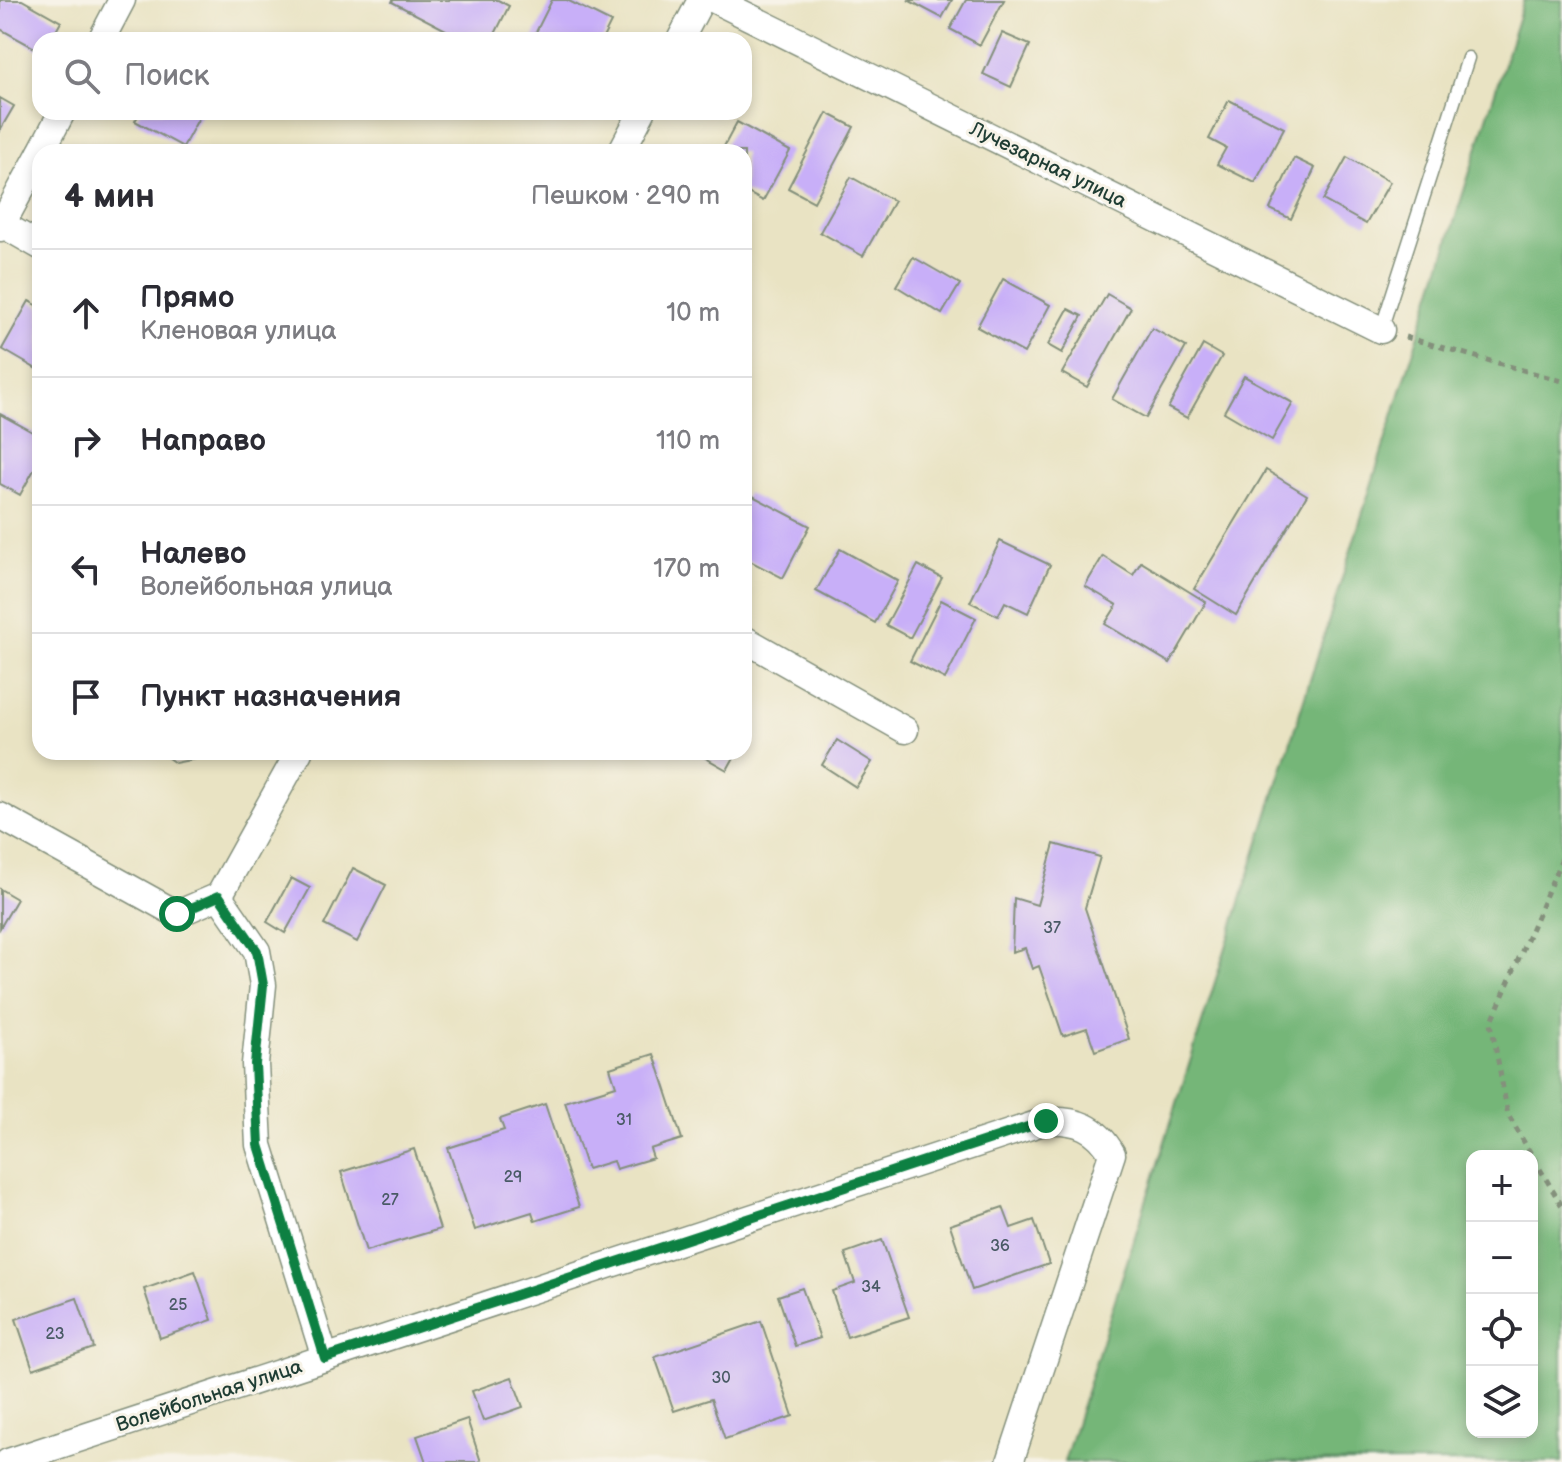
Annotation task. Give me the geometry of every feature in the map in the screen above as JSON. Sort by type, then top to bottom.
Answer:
[{"type":"street","points":[[105,32],[122,0]]},
{"type":"street","points":[[684,32],[701,0]]},
{"type":"street","name":"Лучезарная улица","points":[[715,0],[1381,330]]},
{"type":"street","points":[[45,144],[58,120]]},
{"type":"street","points":[[625,144],[638,120]]},
{"type":"street","points":[[32,168],[1,225],[32,242]]},
{"type":"street","points":[[752,644],[905,730]]},
{"type":"street","points":[[0,816],[177,914],[219,896],[295,760]]},
{"type":"street","points":[[219,896],[257,951],[263,985],[255,1064],[259,1145],[325,1358]]},
{"type":"street","name":"Волейбольная улица","points":[[8,1462],[1046,1121],[1063,1120],[1095,1130],[1112,1154],[1010,1462]]},
{"type":"lane","points":[[1381,330],[1468,58]]},
{"type":"path","points":[[1381,330],[1562,381]]},
{"type":"path","points":[[1562,858],[1491,1023],[1508,1115],[1562,1206]]},
{"type":"green space","points":[[1524,0],[1562,0],[1562,1462],[1064,1462]]},
{"type":"building","points":[[0,0],[22,0],[61,22],[55,32],[32,32],[32,47],[0,29]]},
{"type":"building","points":[[498,0],[509,6],[496,32],[450,32],[392,2]]},
{"type":"building","points":[[552,0],[567,0],[611,22],[606,32],[536,32]]},
{"type":"building","points":[[908,0],[952,0],[942,18]]},
{"type":"building","points":[[966,0],[1004,0],[980,45],[950,29]]},
{"type":"building","points":[[1002,33],[1030,45],[1011,87],[983,74]]},
{"type":"building","points":[[0,98],[14,106],[0,130]]},
{"type":"building","points":[[1229,100],[1284,128],[1255,183],[1217,164],[1226,148],[1209,139]]},
{"type":"building","points":[[827,113],[854,127],[814,202],[788,188]]},
{"type":"building","points":[[198,120],[185,144],[177,144],[135,121]]},
{"type":"building","points":[[737,122],[790,151],[763,201],[752,195],[752,144],[725,144]]},
{"type":"building","points":[[1347,157],[1390,182],[1366,224],[1323,200]]},
{"type":"building","points":[[1294,158],[1315,168],[1291,219],[1270,209]]},
{"type":"building","points":[[851,177],[894,201],[863,256],[820,232]]},
{"type":"building","points":[[913,257],[960,284],[942,314],[896,286]]},
{"type":"building","points":[[1003,279],[1050,305],[1024,353],[977,327]]},
{"type":"building","points":[[1107,294],[1131,308],[1087,387],[1062,373]]},
{"type":"building","points":[[29,301],[32,303],[32,366],[2,349]]},
{"type":"building","points":[[1068,309],[1082,316],[1062,353],[1048,345]]},
{"type":"building","points":[[1152,328],[1186,347],[1146,418],[1112,399]]},
{"type":"building","points":[[1203,345],[1222,356],[1187,418],[1168,408]]},
{"type":"building","points":[[1244,376],[1293,403],[1272,440],[1224,412]]},
{"type":"building","points":[[0,414],[32,432],[32,473],[20,495],[0,484]]},
{"type":"building","points":[[1266,470],[1307,495],[1236,615],[1194,589]]},
{"type":"building","points":[[752,496],[810,526],[783,578],[752,562]]},
{"type":"building","points":[[1000,541],[1050,565],[1028,613],[1005,602],[998,616],[970,602]]},
{"type":"building","points":[[840,549],[898,581],[875,623],[816,591]]},
{"type":"building","points":[[1103,556],[1133,575],[1141,562],[1206,602],[1170,663],[1105,624],[1117,605],[1085,586]]},
{"type":"building","points":[[918,565],[942,578],[910,638],[886,625]]},
{"type":"building","points":[[941,600],[976,618],[945,679],[910,661]]},
{"type":"building","points":[[837,740],[872,762],[856,787],[822,765]]},
{"type":"building","points":[[709,760],[733,760],[727,770]]},
{"type":"building","points":[[1054,844],[1100,857],[1085,908],[1129,1039],[1095,1051],[1087,1028],[1063,1036],[1039,966],[1032,969],[1025,948],[1012,952],[1014,898],[1037,905]]},
{"type":"building","points":[[353,868],[386,885],[357,942],[324,925]]},
{"type":"building","points":[[291,878],[310,888],[285,933],[267,922]]},
{"type":"building","points":[[0,889],[17,899],[0,928]]},
{"type":"building","points":[[654,1054],[682,1139],[650,1149],[653,1158],[616,1169],[613,1161],[587,1169],[565,1102],[616,1086],[610,1068]]},
{"type":"building","points":[[545,1104],[579,1207],[535,1221],[532,1212],[475,1230],[448,1148],[504,1130],[500,1119]]},
{"type":"building","points":[[414,1149],[440,1229],[366,1251],[341,1172]]},
{"type":"building","points":[[1003,1207],[1011,1228],[1034,1220],[1049,1264],[972,1290],[950,1225]]},
{"type":"building","points":[[882,1240],[909,1317],[847,1337],[832,1291],[855,1283],[845,1253]]},
{"type":"building","points":[[195,1271],[212,1320],[160,1338],[144,1289]]},
{"type":"building","points":[[802,1288],[820,1338],[795,1346],[778,1296]]},
{"type":"building","points":[[77,1298],[94,1348],[33,1369],[16,1319]]},
{"type":"building","points":[[761,1321],[793,1416],[725,1439],[711,1399],[674,1411],[655,1357]]},
{"type":"building","points":[[512,1377],[523,1407],[483,1421],[472,1391]]},
{"type":"building","points":[[467,1419],[481,1462],[426,1462],[417,1436]]},
{"type":"route","points":[[177,914],[219,896],[257,951],[263,985],[255,1064],[259,1145],[325,1358],[1046,1121]]}]
